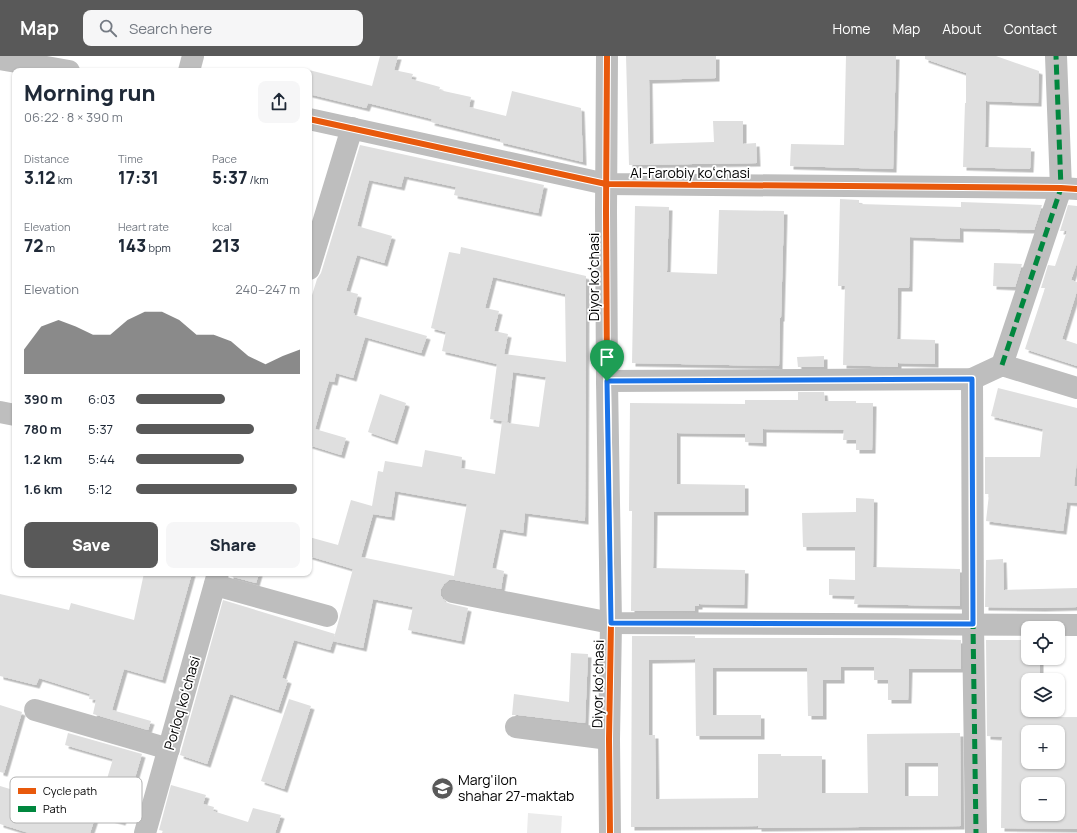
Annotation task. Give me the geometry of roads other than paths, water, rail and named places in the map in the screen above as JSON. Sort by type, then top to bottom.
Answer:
[{"type":"street","points":[[190,68],[193,56]]},
{"type":"street","name":"Diyor koʻchasi","points":[[607,56],[607,381],[611,623],[609,739],[610,833]]},
{"type":"street","points":[[1002,365],[1069,189],[1056,56]]},
{"type":"street","points":[[0,59],[52,68]]},
{"type":"street","name":"Al-Farobiy koʻchasi","points":[[312,120],[606,184],[1069,189]]},
{"type":"street","points":[[312,259],[352,128]]},
{"type":"street","points":[[607,381],[972,379],[1002,365],[1077,388]]},
{"type":"street","points":[[972,379],[976,833]]},
{"type":"street","points":[[0,412],[12,414]]},
{"type":"street","points":[[217,579],[327,616]]},
{"type":"street","name":"Porloq koʻchasi","points":[[145,833],[217,579]]},
{"type":"street","points":[[453,592],[611,623],[1077,625]]},
{"type":"street","points":[[34,710],[169,749]]},
{"type":"street","points":[[516,727],[609,739]]},
{"type":"place","name":"Marg'ilon shahar 27-maktab","points":[[442,788]]}]
